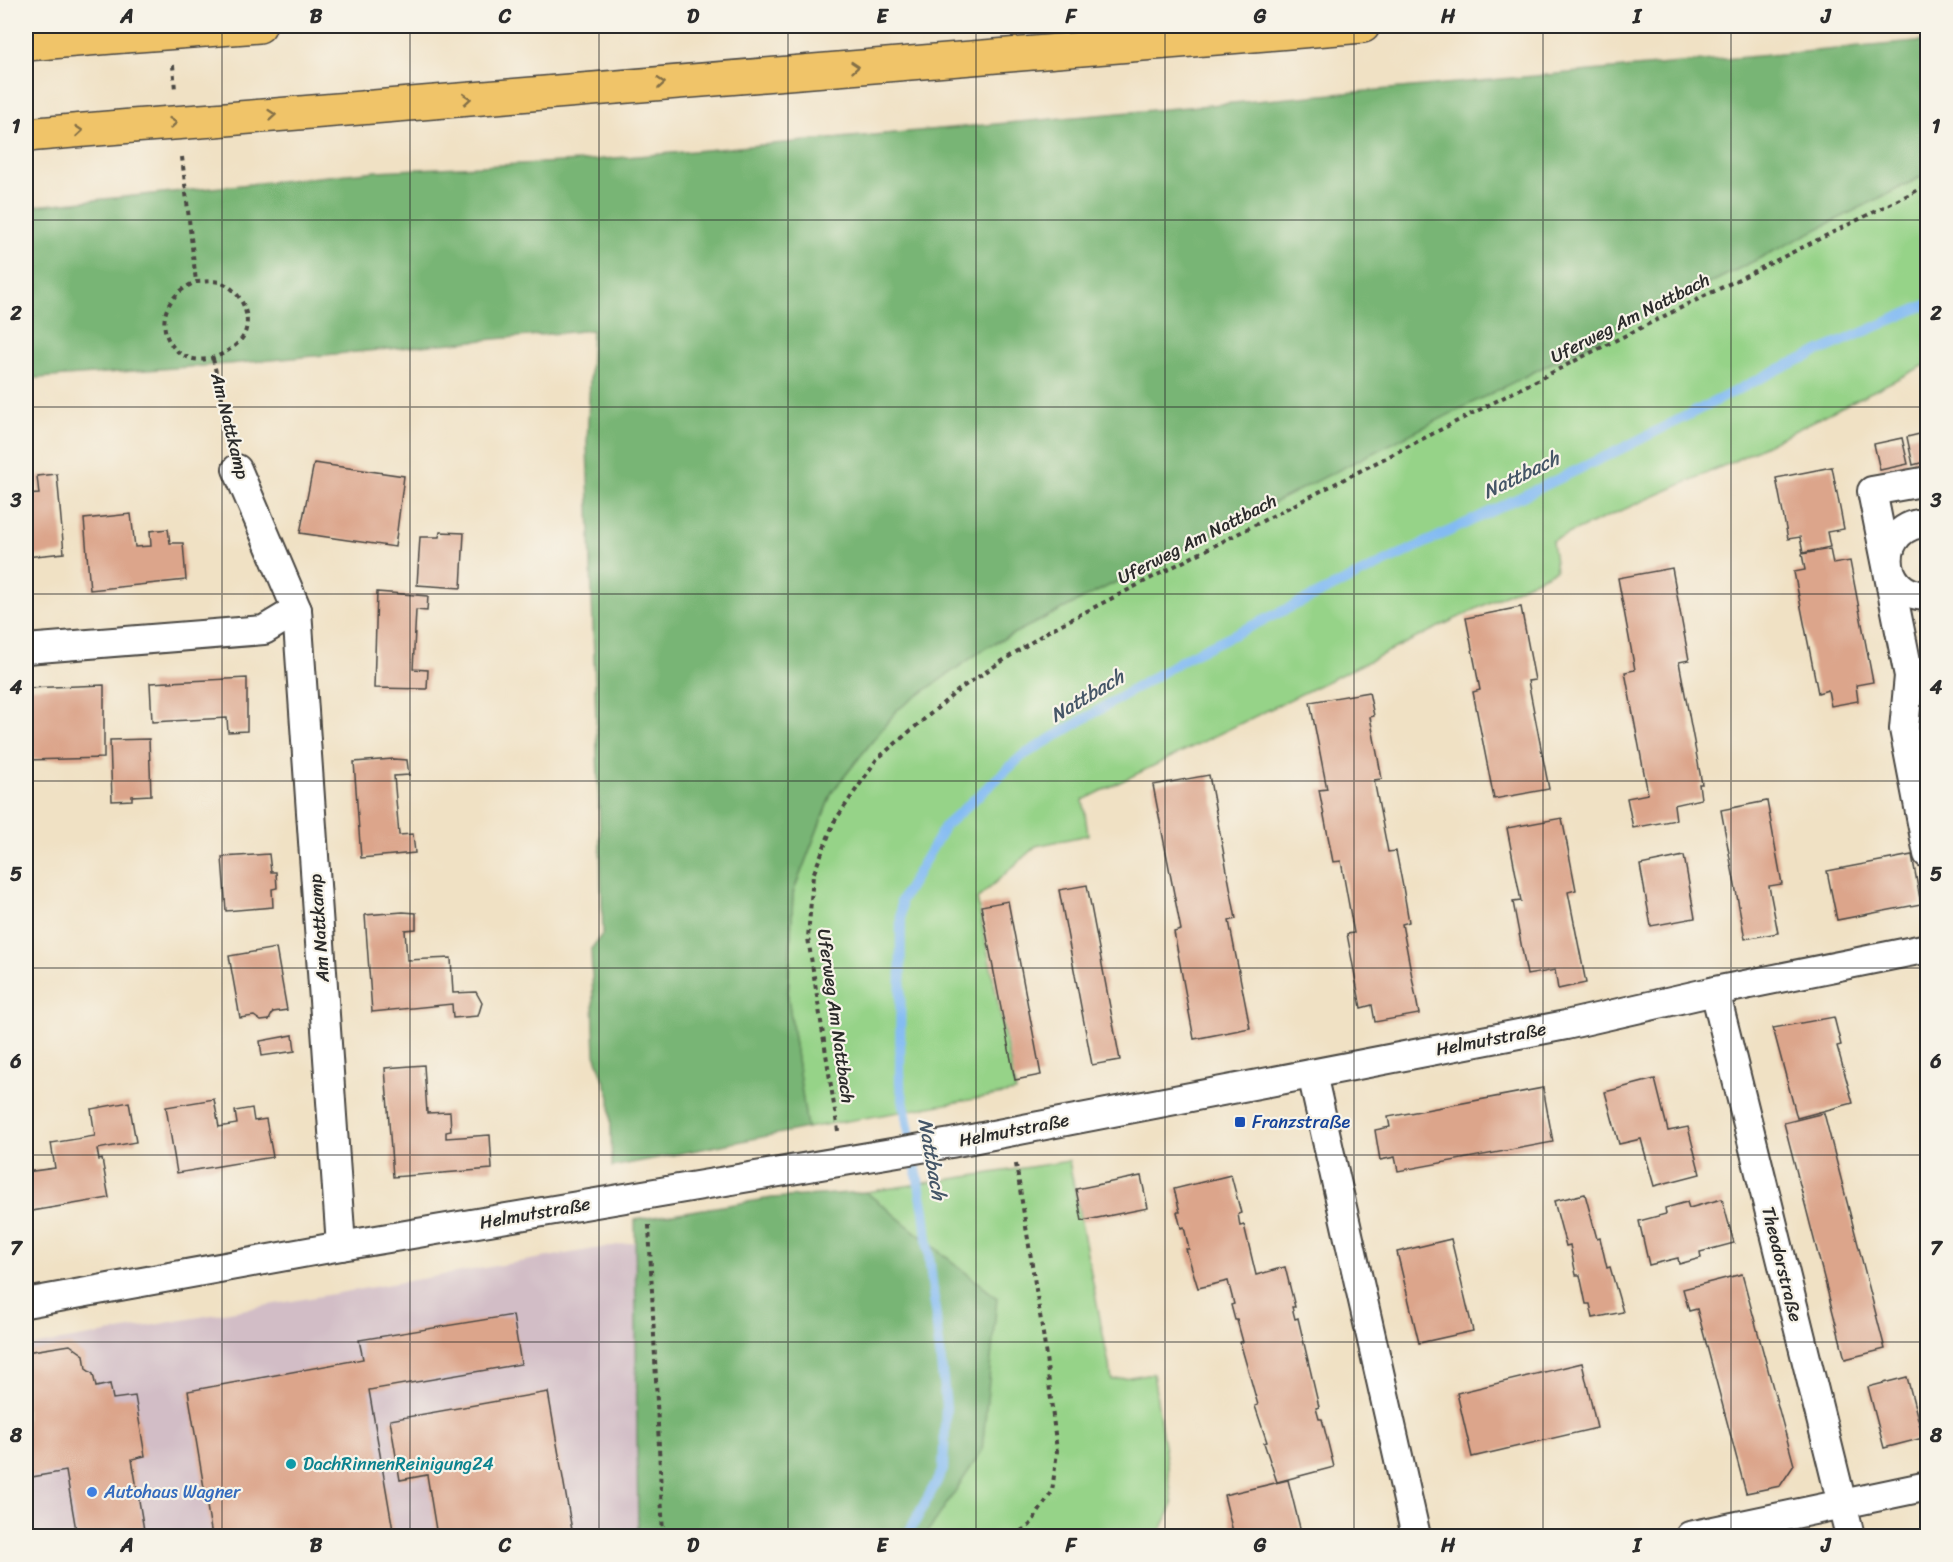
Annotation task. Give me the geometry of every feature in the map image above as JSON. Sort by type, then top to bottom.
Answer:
[{"type":"highway","points":[[26,44],[259,26]]},
{"type":"highway","points":[[26,135],[1363,26]]},
{"type":"street","name":"Am Nattkamp","points":[[237,469],[297,610],[341,1246]]},
{"type":"street","points":[[1928,481],[1872,491],[1909,676],[1904,729],[1928,854]]},
{"type":"street","points":[[1928,523],[1905,528],[1894,538],[1888,552],[1888,566],[1893,579],[1904,590],[1917,596],[1928,596]]},
{"type":"street","points":[[26,649],[264,630],[297,610]]},
{"type":"street","name":"Helmutstraße","points":[[26,1303],[341,1246],[951,1143],[1566,1025],[1715,991],[1928,948]]},
{"type":"street","name":"Theodorstraße","points":[[1715,991],[1850,1536]]},
{"type":"street","points":[[1312,1074],[1416,1536]]},
{"type":"street","points":[[1690,1536],[1928,1486]]},
{"type":"path","name":"Uferweg Am Nattbach","points":[[843,1162],[808,938],[813,875],[834,822],[877,759],[961,688],[1050,630],[1592,351],[1928,185]]},
{"type":"path","name":"Am Nattkamp","points":[[196,282],[220,282],[238,296],[249,318],[244,336],[229,350],[213,359],[191,359],[176,351],[166,336],[163,320],[168,303],[181,288],[196,282]]},
{"type":"path","name":"Am Nattkamp","points":[[213,359],[237,469]]},
{"type":"path","points":[[1010,1130],[1044,1340],[1057,1451],[1052,1492],[1030,1524],[1013,1536]]},
{"type":"path","points":[[648,1194],[663,1536]]},
{"type":"shaded area","points":[[635,1242],[638,1536],[26,1536],[26,1347]]},
{"type":"green space","points":[[1927,41],[1927,174],[987,647],[897,710],[832,792],[793,893],[788,997],[807,1128],[612,1167],[610,1097],[595,1054],[591,949],[603,933],[587,444],[592,330],[228,364],[26,379],[26,207],[377,171],[582,161]]},
{"type":"green space","points":[[1927,174],[1927,364],[1732,462],[1552,541],[1556,570],[1083,800],[1088,835],[1036,846],[977,899],[1016,1092],[807,1128],[788,997],[793,893],[832,792],[897,710],[987,647]]},
{"type":"green space","points":[[1069,1161],[1112,1380],[1153,1373],[1173,1505],[1158,1536],[924,1536],[997,1298],[866,1192]]},
{"type":"green space","points":[[866,1192],[997,1298],[982,1451],[926,1535],[638,1536],[635,1220],[772,1198]]},
{"type":"building","points":[[1928,432],[1928,461],[1913,465],[1907,437]]},
{"type":"building","points":[[1902,438],[1908,464],[1880,470],[1874,444]]},
{"type":"building","points":[[314,463],[404,476],[395,547],[300,533]]},
{"type":"building","points":[[1832,467],[1844,529],[1827,532],[1830,547],[1803,553],[1800,537],[1788,539],[1776,478]]},
{"type":"building","points":[[57,474],[64,553],[26,557],[26,495],[39,494],[37,476]]},
{"type":"building","points":[[131,514],[135,547],[151,546],[150,531],[168,529],[170,543],[183,543],[186,580],[90,590],[84,519]]},
{"type":"building","points":[[440,532],[464,533],[461,588],[417,585],[420,537],[439,537]]},
{"type":"building","points":[[1830,549],[1833,564],[1850,561],[1873,682],[1856,685],[1858,701],[1831,706],[1828,690],[1818,693],[1794,572],[1805,570],[1802,554]]},
{"type":"building","points":[[1672,568],[1689,660],[1679,662],[1702,784],[1699,784],[1701,799],[1674,805],[1676,820],[1633,828],[1627,798],[1648,794],[1625,672],[1635,670],[1618,578]]},
{"type":"building","points":[[377,592],[428,596],[427,611],[416,610],[413,669],[428,670],[427,689],[374,688]]},
{"type":"building","points":[[1521,607],[1535,680],[1528,681],[1549,789],[1494,799],[1473,692],[1480,690],[1466,618]]},
{"type":"building","points":[[247,678],[247,731],[228,732],[227,718],[152,722],[150,683]]},
{"type":"building","points":[[104,685],[104,758],[27,760],[26,688]]},
{"type":"building","points":[[1369,692],[1374,716],[1370,717],[1382,779],[1374,780],[1388,852],[1396,851],[1403,887],[1409,922],[1402,924],[1419,1014],[1375,1022],[1372,1005],[1361,1008],[1347,934],[1354,933],[1341,861],[1333,862],[1319,790],[1327,789],[1310,702]]},
{"type":"building","points":[[1928,735],[1928,769],[1924,770],[1919,737]]},
{"type":"building","points":[[149,739],[151,795],[132,796],[132,800],[112,801],[110,740]]},
{"type":"building","points":[[407,760],[409,775],[394,776],[399,835],[413,834],[415,853],[361,858],[354,762]]},
{"type":"building","points":[[1209,775],[1236,919],[1229,921],[1250,1028],[1194,1039],[1174,932],[1181,930],[1153,785]]},
{"type":"building","points":[[1767,801],[1782,884],[1769,886],[1778,933],[1745,939],[1721,810]]},
{"type":"building","points":[[1562,818],[1576,890],[1568,892],[1586,983],[1558,989],[1555,970],[1527,975],[1513,902],[1521,901],[1507,828]]},
{"type":"building","points":[[269,854],[271,872],[276,872],[277,888],[272,889],[273,907],[226,911],[222,857]]},
{"type":"building","points":[[1912,855],[1921,904],[1837,920],[1827,871]]},
{"type":"building","points":[[1684,856],[1695,918],[1651,926],[1640,865]]},
{"type":"building","points":[[1087,885],[1120,1060],[1092,1065],[1059,890]]},
{"type":"building","points":[[1008,901],[1041,1075],[1015,1080],[981,906]]},
{"type":"building","points":[[416,913],[416,929],[405,930],[407,960],[451,958],[453,993],[476,992],[482,1003],[478,1016],[453,1018],[452,1004],[372,1012],[365,915]]},
{"type":"building","points":[[276,948],[287,1010],[273,1012],[269,1020],[261,1021],[254,1016],[240,1018],[229,956]]},
{"type":"building","points":[[1834,1017],[1841,1045],[1837,1046],[1853,1103],[1797,1118],[1773,1028]]},
{"type":"building","points":[[293,1035],[295,1051],[262,1056],[260,1041]]},
{"type":"building","points":[[424,1065],[427,1113],[450,1112],[451,1131],[446,1132],[446,1138],[490,1135],[492,1169],[393,1177],[385,1068]]},
{"type":"building","points":[[1655,1079],[1668,1131],[1688,1127],[1700,1174],[1654,1186],[1641,1139],[1619,1144],[1605,1092]]},
{"type":"building","points":[[1543,1088],[1553,1142],[1398,1171],[1395,1157],[1380,1160],[1375,1130],[1390,1127],[1388,1117]]},
{"type":"building","points":[[214,1099],[219,1127],[237,1124],[235,1111],[252,1108],[254,1121],[266,1119],[273,1157],[177,1173],[166,1107]]},
{"type":"building","points":[[129,1102],[136,1142],[97,1149],[99,1160],[102,1159],[109,1198],[26,1212],[26,1172],[55,1168],[51,1143],[95,1136],[91,1109]]},
{"type":"building","points":[[1824,1113],[1885,1349],[1845,1359],[1784,1123]]},
{"type":"building","points":[[1231,1175],[1241,1213],[1238,1214],[1240,1226],[1244,1225],[1256,1275],[1285,1267],[1295,1307],[1292,1307],[1295,1319],[1298,1318],[1319,1407],[1316,1408],[1319,1419],[1322,1419],[1334,1467],[1277,1482],[1264,1443],[1267,1442],[1255,1406],[1258,1405],[1240,1342],[1243,1342],[1231,1305],[1234,1304],[1228,1281],[1198,1288],[1186,1249],[1189,1249],[1184,1227],[1181,1228],[1177,1212],[1180,1212],[1174,1189]]},
{"type":"building","points":[[1141,1176],[1148,1208],[1082,1221],[1076,1189]]},
{"type":"building","points":[[1585,1194],[1597,1239],[1600,1238],[1607,1268],[1610,1267],[1623,1312],[1593,1318],[1590,1304],[1586,1304],[1580,1275],[1576,1275],[1570,1245],[1566,1246],[1554,1201]]},
{"type":"building","points":[[1722,1199],[1734,1243],[1700,1252],[1701,1258],[1679,1264],[1678,1258],[1649,1265],[1639,1221],[1666,1214],[1665,1208],[1687,1202],[1689,1208]]},
{"type":"building","points":[[1451,1239],[1473,1331],[1419,1343],[1397,1252]]},
{"type":"building","points":[[1742,1274],[1794,1465],[1780,1486],[1746,1493],[1697,1309],[1689,1311],[1683,1289]]},
{"type":"building","name":"DachRinnenReinigung24","points":[[513,1315],[521,1364],[369,1390],[394,1536],[212,1536],[188,1391],[363,1359],[359,1340]]},
{"type":"building","points":[[70,1345],[84,1355],[86,1369],[93,1374],[96,1387],[110,1384],[113,1399],[135,1396],[145,1456],[132,1459],[145,1536],[77,1536],[66,1471],[26,1478],[26,1352]]},
{"type":"building","points":[[1582,1363],[1597,1428],[1472,1457],[1457,1393]]},
{"type":"building","points":[[1907,1377],[1923,1438],[1884,1448],[1868,1387]]},
{"type":"building","points":[[548,1392],[573,1536],[437,1536],[427,1475],[400,1480],[390,1420]]},
{"type":"building","points":[[1288,1480],[1302,1536],[1234,1536],[1224,1495]]},
{"type":"waterway","name":"Nattbach","points":[[907,1536],[943,1470],[946,1407],[924,1211],[900,1083],[901,901],[945,826],[1022,756],[1191,655],[1621,449],[1781,368],[1928,304]]},
{"type":"place","name":"Franzstraße","points":[[1240,1122]]},
{"type":"place","name":"DachRinnenReinigung24","points":[[291,1464]]},
{"type":"place","name":"Autohaus Wagner","points":[[92,1492]]}]
